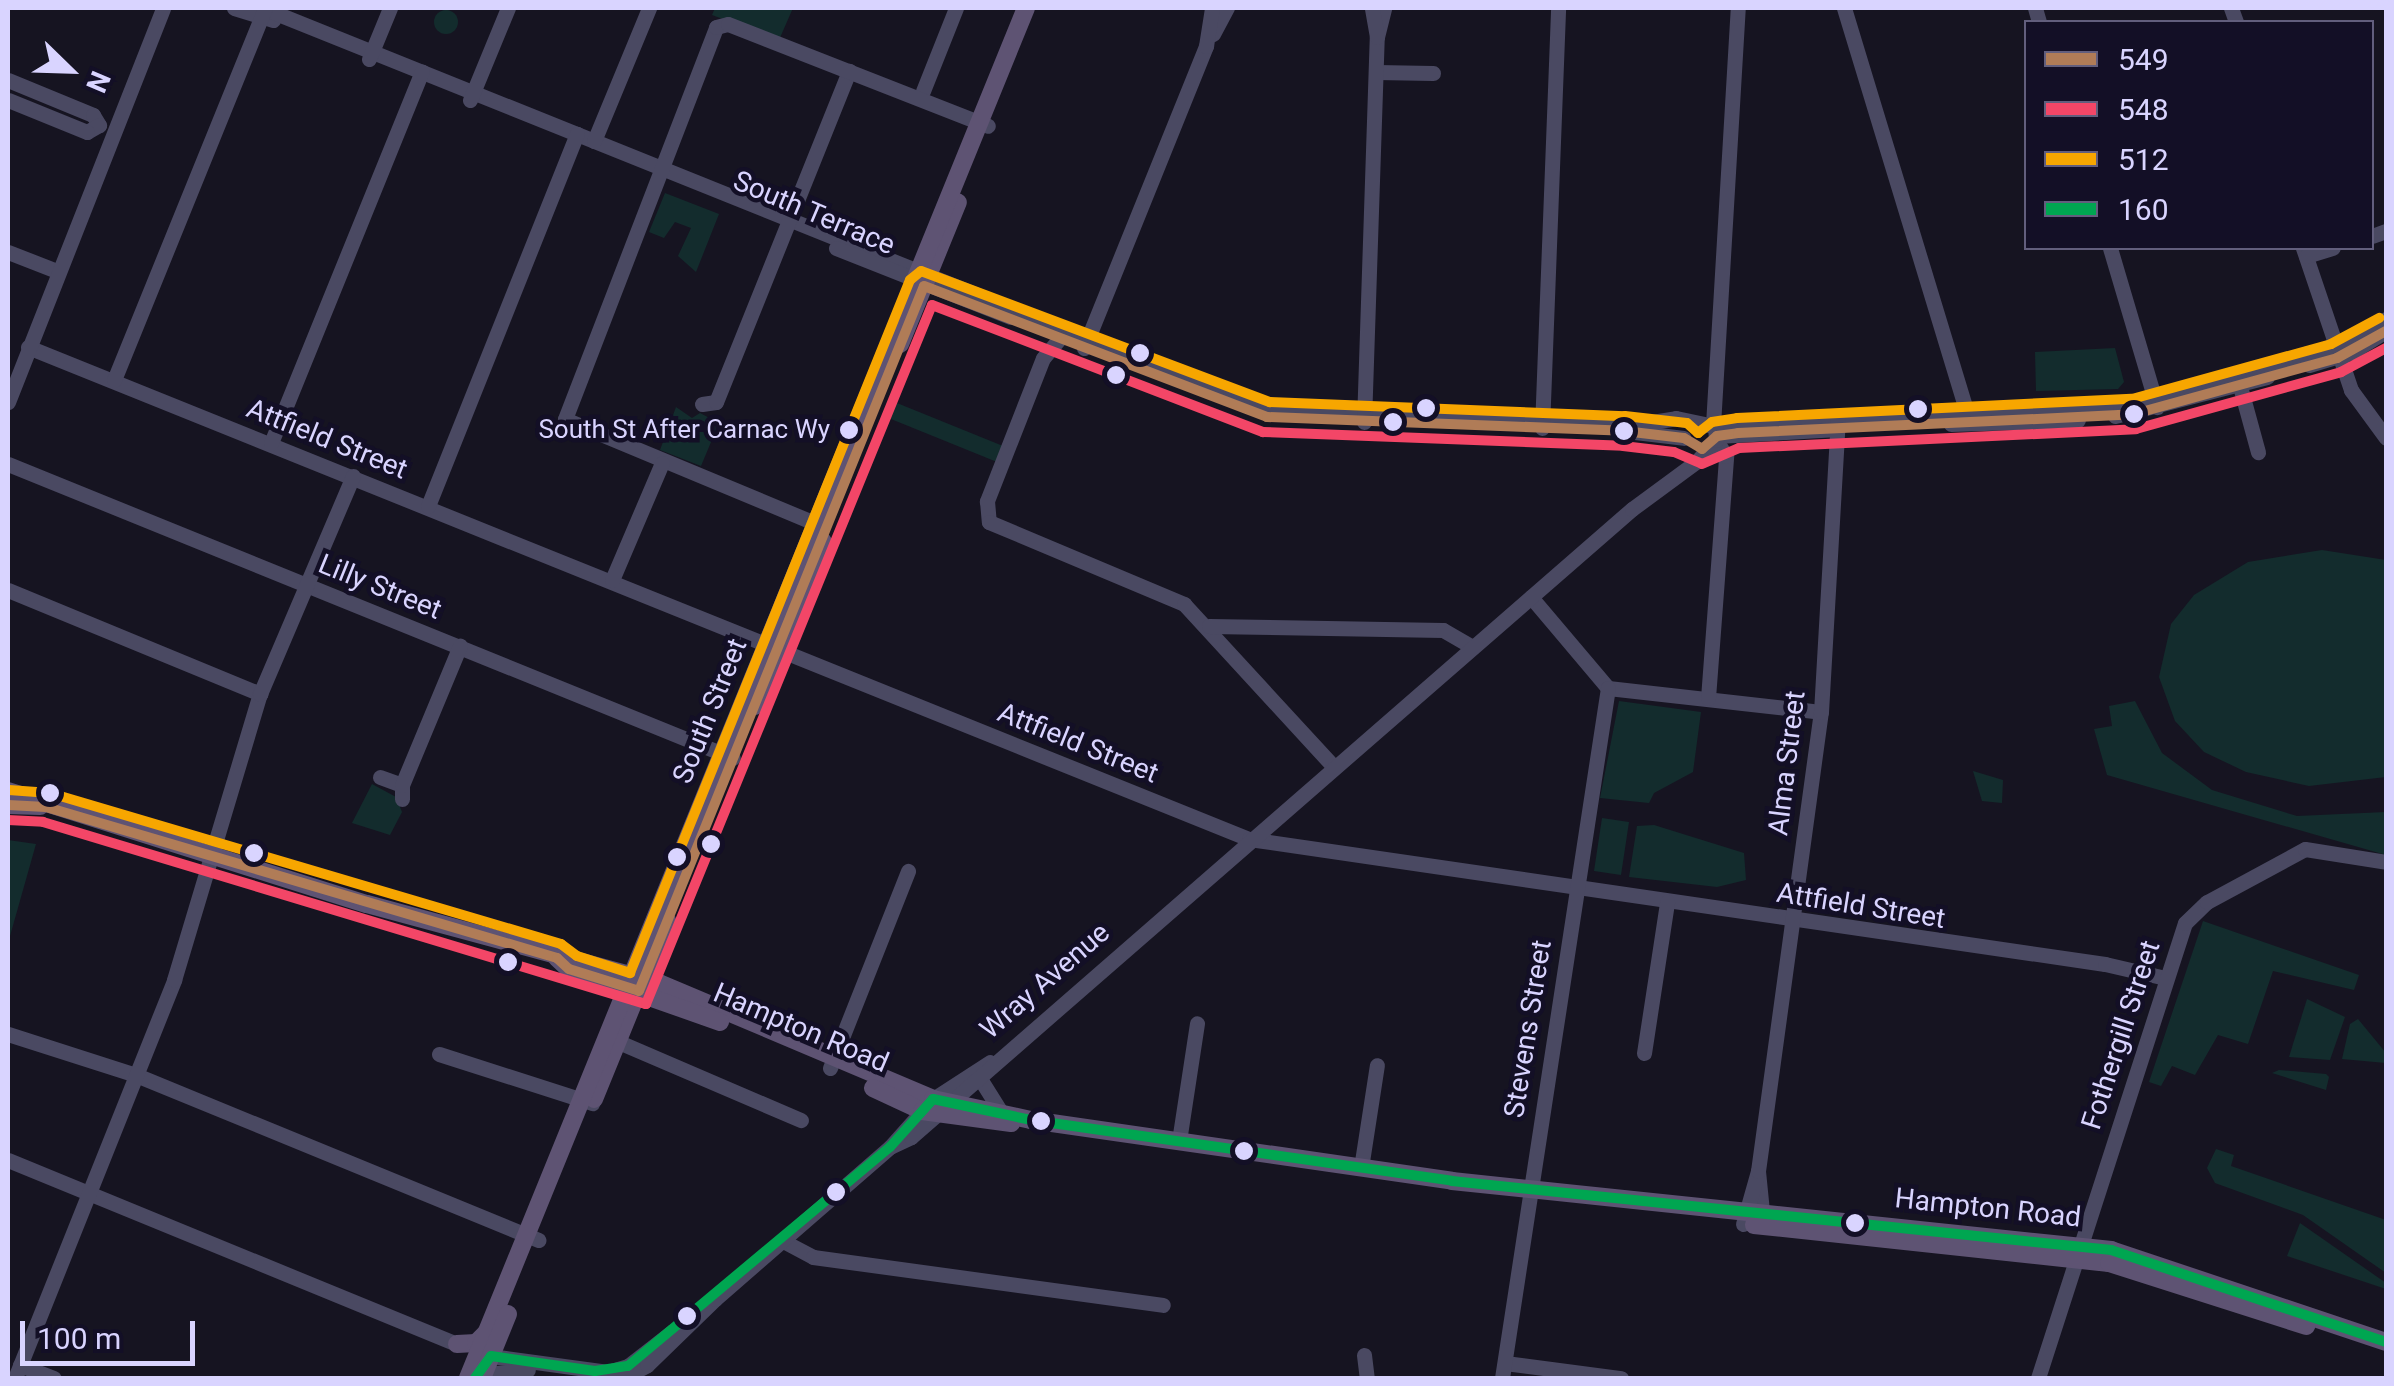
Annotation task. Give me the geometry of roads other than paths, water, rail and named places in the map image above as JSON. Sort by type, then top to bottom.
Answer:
[{"type":"main road","name":"South Street","points":[[773,646],[817,524],[1029,12]]},
{"type":"main road","name":"South Street","points":[[476,1360],[533,1239],[920,277]]},
{"type":"main road","name":"Hampton Road","points":[[8,791],[40,806],[557,958],[570,969],[635,982],[936,1106],[1528,1194],[2139,1258],[2386,1342]]},
{"type":"main road","name":"Hampton Road","points":[[8,805],[40,806]]},
{"type":"main road","name":"Hampton Road","points":[[936,1106],[1000,1110],[1031,1120]]},
{"type":"main road","name":"South Street","points":[[476,1360],[518,1288],[533,1239]]},
{"type":"main road","name":"Hampton Road","points":[[2078,1251],[2386,1352]]},
{"type":"street","points":[[8,402],[56,271],[163,8]]},
{"type":"street","name":"South Terrace","points":[[234,8],[267,10],[575,139],[1086,344],[1262,408],[1364,417],[1712,432],[2156,404]]},
{"type":"street","points":[[371,55],[390,8]]},
{"type":"street","points":[[472,96],[508,8]]},
{"type":"street","points":[[594,141],[650,8]]},
{"type":"street","points":[[923,91],[956,8]]},
{"type":"street","points":[[1206,46],[1212,8]]},
{"type":"street","points":[[1086,344],[1206,46],[1227,8]]},
{"type":"street","points":[[1364,417],[1377,37],[1372,8]]},
{"type":"street","points":[[1377,37],[1384,8]]},
{"type":"street","points":[[1543,423],[1558,8]]},
{"type":"street","points":[[1729,8],[1733,42]]},
{"type":"street","points":[[1708,698],[1726,456],[1712,432],[1719,376],[1733,42],[1738,8]]},
{"type":"street","points":[[1844,8],[1967,413]]},
{"type":"street","points":[[114,380],[267,10]]},
{"type":"street","points":[[817,524],[571,425],[568,407],[715,29],[732,25],[983,124]]},
{"type":"street","points":[[702,404],[716,402],[849,71]]},
{"type":"street","points":[[1376,72],[1434,72]]},
{"type":"street","points":[[271,443],[421,75]]},
{"type":"street","points":[[8,80],[93,114],[99,125],[87,132],[8,100]]},
{"type":"street","points":[[428,506],[575,139]]},
{"type":"street","name":"South Terrace","points":[[575,139],[594,141],[661,173]]},
{"type":"street","points":[[2111,250],[2156,404]]},
{"type":"street","points":[[8,252],[56,271]]},
{"type":"street","points":[[2304,252],[2335,352],[2362,410],[2386,438]]},
{"type":"street","name":"South Terrace","points":[[920,277],[1060,338],[1086,344]]},
{"type":"street","name":"South Terrace","points":[[2335,352],[2386,319]]},
{"type":"street","name":"South Terrace","points":[[1838,424],[2082,420],[2156,404],[2335,352],[2386,331]]},
{"type":"street","points":[[1060,338],[1046,350],[987,501],[990,522],[1184,604],[1210,626],[1333,766]]},
{"type":"street","name":"Attfield Street","points":[[28,347],[1248,840],[2105,964],[2165,978]]},
{"type":"street","points":[[2238,380],[2258,452]]},
{"type":"street","name":"South Terrace","points":[[1543,423],[1686,442],[1712,432]]},
{"type":"street","name":"Alma Street","points":[[1753,1219],[1821,712],[1838,424]]},
{"type":"street","points":[[1680,470],[1686,442],[1712,432]]},
{"type":"street","name":"Wray Avenue","points":[[936,1106],[979,1077],[990,1062],[1680,470],[1712,432]]},
{"type":"street","points":[[612,580],[662,463]]},
{"type":"street","name":"Lilly Street","points":[[8,464],[728,756]]},
{"type":"street","points":[[54,1378],[17,1372],[136,1075],[211,856],[260,694],[353,476]]},
{"type":"street","points":[[8,590],[260,694]]},
{"type":"street","points":[[1531,596],[1608,688],[1821,712]]},
{"type":"street","points":[[1210,626],[1452,632],[1466,652]]},
{"type":"street","points":[[380,777],[402,792],[460,646]]},
{"type":"street","name":"Stevens Street","points":[[1504,1370],[1608,688]]},
{"type":"street","name":"Fothergill Street","points":[[2038,1378],[2165,978],[2194,911],[2280,859],[2325,849],[2386,862]]},
{"type":"street","points":[[832,1063],[908,871]]},
{"type":"street","points":[[1644,1054],[1667,902]]},
{"type":"street","points":[[1180,1141],[1198,1023]]},
{"type":"street","points":[[8,1034],[136,1075],[533,1239]]},
{"type":"street","points":[[612,1039],[802,1120]]},
{"type":"street","points":[[439,1054],[588,1101]]},
{"type":"street","name":"Wray Avenue","points":[[648,1367],[686,1324],[936,1106],[971,1069],[990,1062]]},
{"type":"street","points":[[1362,1168],[1377,1065]]},
{"type":"street","points":[[979,1077],[1000,1110]]},
{"type":"street","points":[[8,1161],[476,1360],[591,1378]]},
{"type":"street","points":[[783,1241],[813,1257],[1163,1305]]},
{"type":"street","points":[[1364,1355],[1367,1378]]},
{"type":"street","points":[[476,1360],[608,1372],[648,1367]]},
{"type":"street","points":[[624,1378],[648,1367]]},
{"type":"street","points":[[1504,1370],[1621,1378]]},
{"type":"place","name":"South St After Carnac Wy","points":[[849,430]]}]
